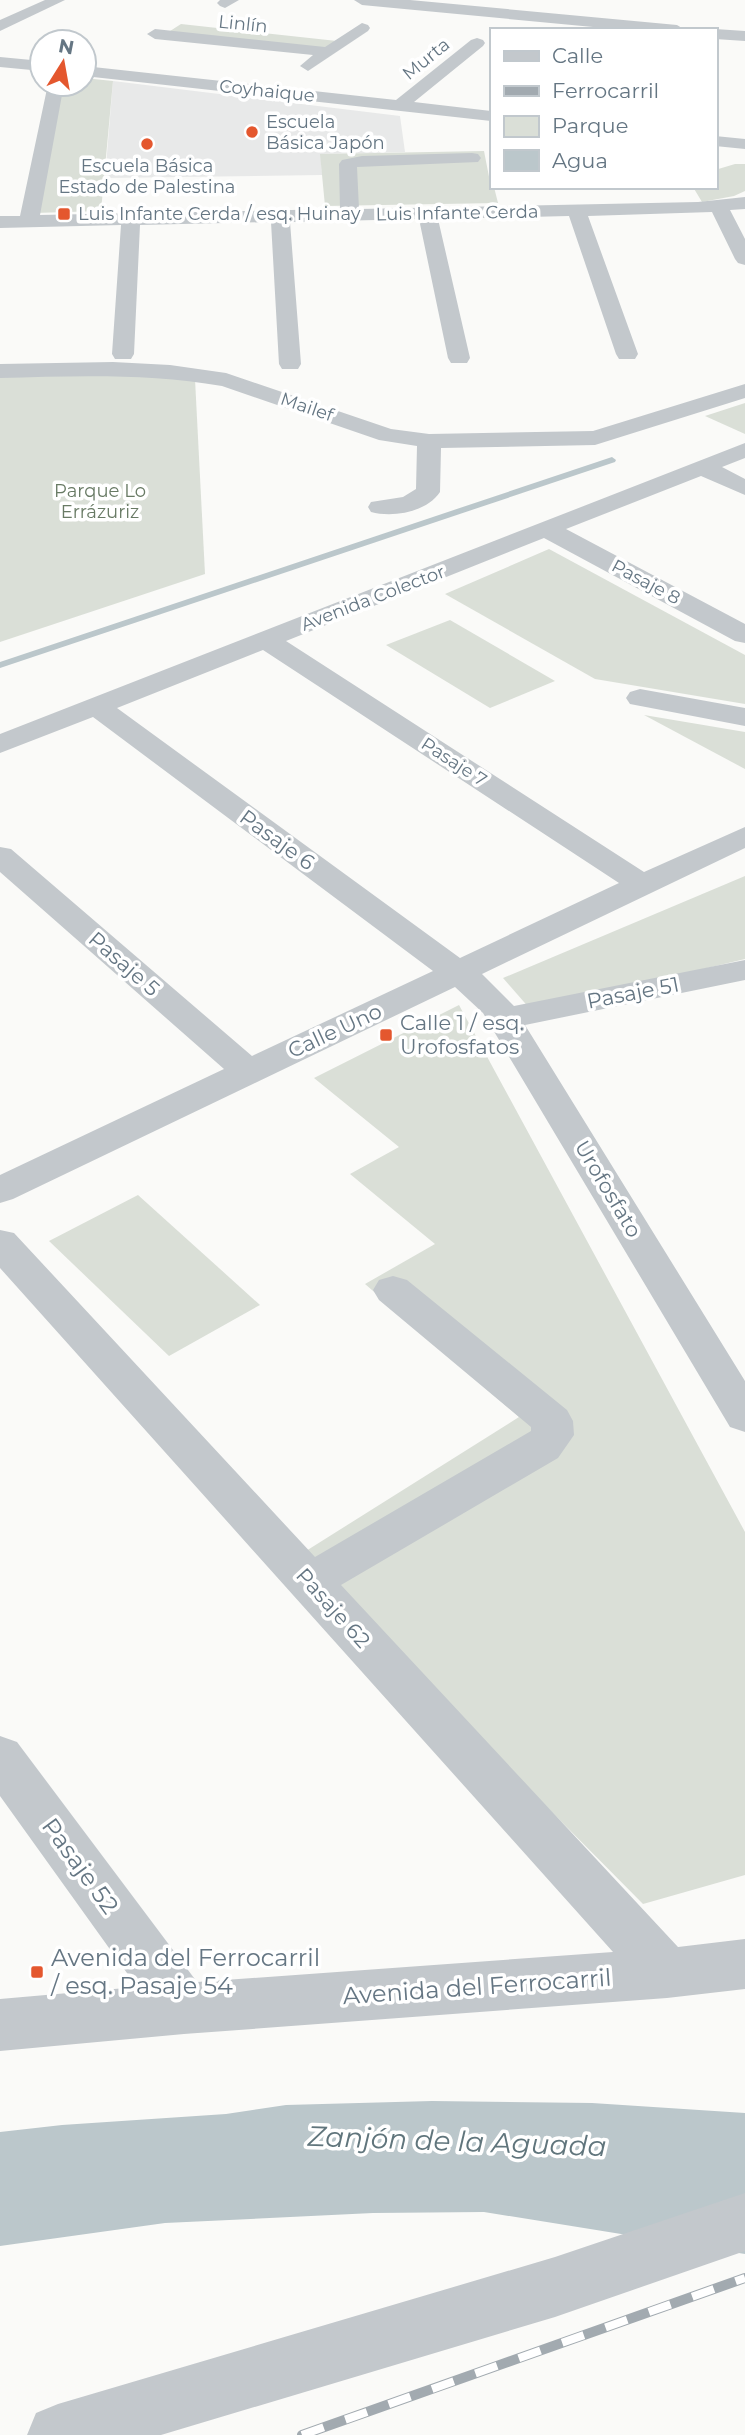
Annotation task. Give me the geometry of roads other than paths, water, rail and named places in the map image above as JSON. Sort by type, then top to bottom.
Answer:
[{"type":"street","points":[[0,26],[57,0]]},
{"type":"street","points":[[362,0],[473,4],[657,28]]},
{"type":"street","points":[[598,22],[615,7]]},
{"type":"street","name":"Linlín","points":[[328,52],[150,37],[176,20],[347,39]]},
{"type":"street","points":[[720,34],[738,21]]},
{"type":"street","points":[[272,92],[362,28]]},
{"type":"street","points":[[720,34],[745,36]]},
{"type":"street","name":"Murta","points":[[399,106],[477,43]]},
{"type":"street","points":[[98,67],[114,59]]},
{"type":"street","points":[[0,62],[28,65]]},
{"type":"street","name":"Coyhaique","points":[[98,72],[490,116]]},
{"type":"street","points":[[29,221],[53,98]]},
{"type":"street","points":[[717,141],[745,144]]},
{"type":"street","points":[[350,215],[348,164],[362,161],[472,158]]},
{"type":"street","points":[[687,189],[698,208]]},
{"type":"street","name":"Luis Infante Cerda","points":[[0,222],[698,208],[730,214],[745,202]]},
{"type":"street","points":[[576,210],[627,355]]},
{"type":"street","points":[[427,213],[458,358]]},
{"type":"street","points":[[730,214],[745,260]]},
{"type":"street","points":[[280,216],[290,364]]},
{"type":"street","points":[[123,354],[131,219]]},
{"type":"street","name":"Mailef","points":[[0,370],[136,368],[204,375],[400,438],[429,441],[575,440],[614,434],[745,390]]},
{"type":"street","points":[[216,395],[342,442],[371,444],[400,438]]},
{"type":"street","points":[[380,507],[409,503],[428,492],[429,441]]},
{"type":"street","name":"Avenida Colector","points":[[0,744],[548,530],[745,450]]},
{"type":"street","points":[[702,467],[745,488]]},
{"type":"street","name":"Pasaje 8","points":[[548,530],[745,635]]},
{"type":"street","name":"Pasaje 7","points":[[265,640],[643,885]]},
{"type":"street","points":[[640,698],[745,717]]},
{"type":"street","name":"Pasaje 6","points":[[97,707],[457,973]]},
{"type":"street","name":"Calle Uno","points":[[6,1178],[249,1072],[745,836]]},
{"type":"street","name":"Pasaje 5","points":[[0,856],[249,1072]]},
{"type":"street","name":"Pasaje 51","points":[[521,1015],[745,970]]},
{"type":"street","name":"Urofosfato","points":[[457,973],[486,995],[506,1019],[745,1416]]},
{"type":"street","name":"Pasaje 62","points":[[0,1243],[667,1973]]},
{"type":"street","points":[[309,1582],[543,1446],[553,1436],[552,1421],[393,1290]]},
{"type":"street","name":"Pasaje 52","points":[[0,1758],[184,2008]]},
{"type":"street","name":"Avenida del Ferrocarril","points":[[0,2025],[184,2008],[667,1973],[745,1964]]},
{"type":"street","points":[[58,2435],[555,2287],[745,2222]]},
{"type":"water","name":"Zanjón de la Aguada","points":[[432,2101],[592,2103],[745,2113],[745,2254],[484,2212],[373,2213],[165,2223],[0,2246],[0,2132],[226,2114],[286,2105]]},
{"type":"waterway","points":[[0,665],[612,460]]},
{"type":"railway","points":[[302,2435],[745,2278]]},
{"type":"place","name":"Escuela Básica Japón","points":[[252,132]]},
{"type":"place","name":"Escuela Básica Estado de Palestina","points":[[147,144]]},
{"type":"place","name":"Luis Infante Cerda / esq. Huinay","points":[[64,214]]},
{"type":"place","name":"Calle 1 / esq. Urofosfatos","points":[[386,1035]]},
{"type":"place","name":"Avenida del Ferrocarril / esq. Pasaje 54","points":[[37,1972]]},
{"type":"park label","name":"Parque Lo Errázuriz","points":[[100,501]]}]
